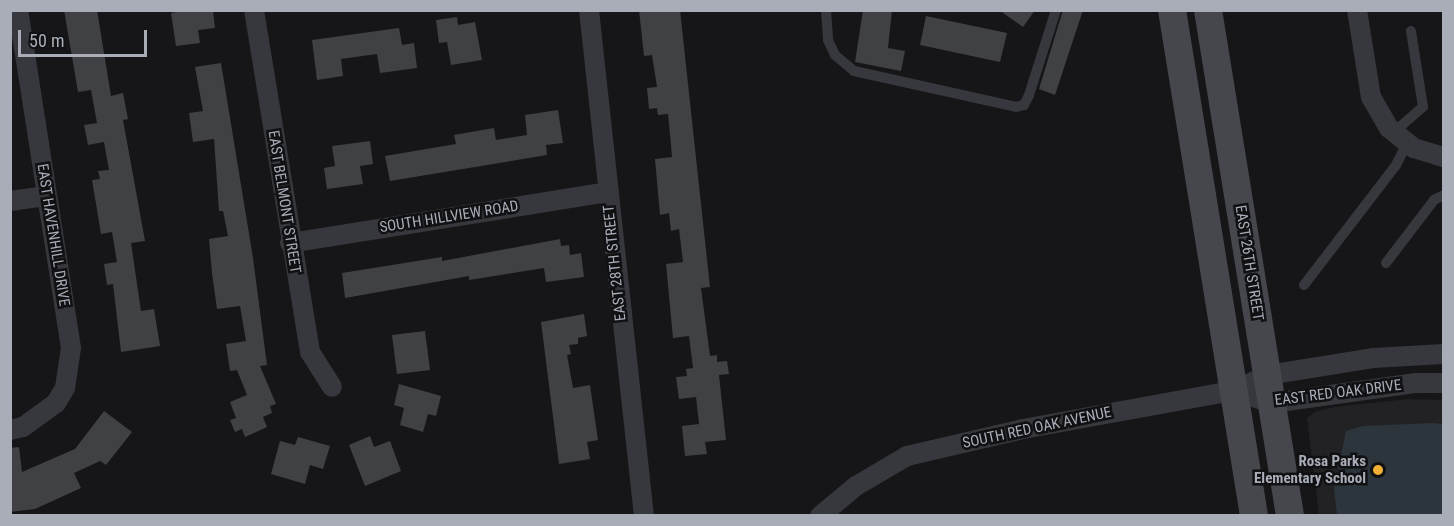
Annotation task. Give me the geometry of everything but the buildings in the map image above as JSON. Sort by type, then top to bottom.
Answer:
[{"type":"main road","points":[[1172,10],[1254,516]]},
{"type":"main road","name":"EAST 26TH STREET","points":[[1208,10],[1290,516]]},
{"type":"street","name":"EAST HAVENHILL DRIVE","points":[[10,429],[23,427],[56,403],[66,388],[70,365],[18,10]]},
{"type":"street","name":"EAST 28TH STREET","points":[[588,10],[644,516]]},
{"type":"street","points":[[1357,10],[1371,98],[1401,138],[1443,157]]},
{"type":"street","name":"EAST BELMONT STREET","points":[[259,11],[290,243],[310,352],[332,387]]},
{"type":"street","name":"SOUTH HILLVIEW ROAD","points":[[290,243],[607,192]]},
{"type":"street","points":[[10,201],[47,196]]},
{"type":"street","name":"EAST RED OAK DRIVE","points":[[1267,375],[1372,358],[1443,354]]},
{"type":"street","name":"SOUTH RED OAK AVENUE","points":[[820,516],[856,486],[907,456],[1023,429],[1233,391],[1267,375]]},
{"type":"street","name":"EAST RED OAK DRIVE","points":[[1233,391],[1272,404],[1416,383],[1443,383]]},
{"type":"lane","points":[[826,10],[828,40],[835,54],[854,71],[1016,107],[1024,105],[1029,94],[1056,10]]},
{"type":"lane","points":[[1304,285],[1396,165],[1401,138],[1423,107],[1411,31]]},
{"type":"lane","points":[[1386,263],[1434,200],[1443,195]]},
{"type":"shaded area","name":"Rosa Parks Elementary School","points":[[1408,399],[1443,400],[1443,515],[1319,515],[1307,418],[1315,412],[1335,407]]},
{"type":"shaded area","name":"Rosa Parks Elementary School","points":[[1443,424],[1443,515],[1337,515],[1334,489],[1346,431],[1363,426]]},
{"type":"place","name":"Rosa Parks Elementary School","points":[[1378,470]]}]
